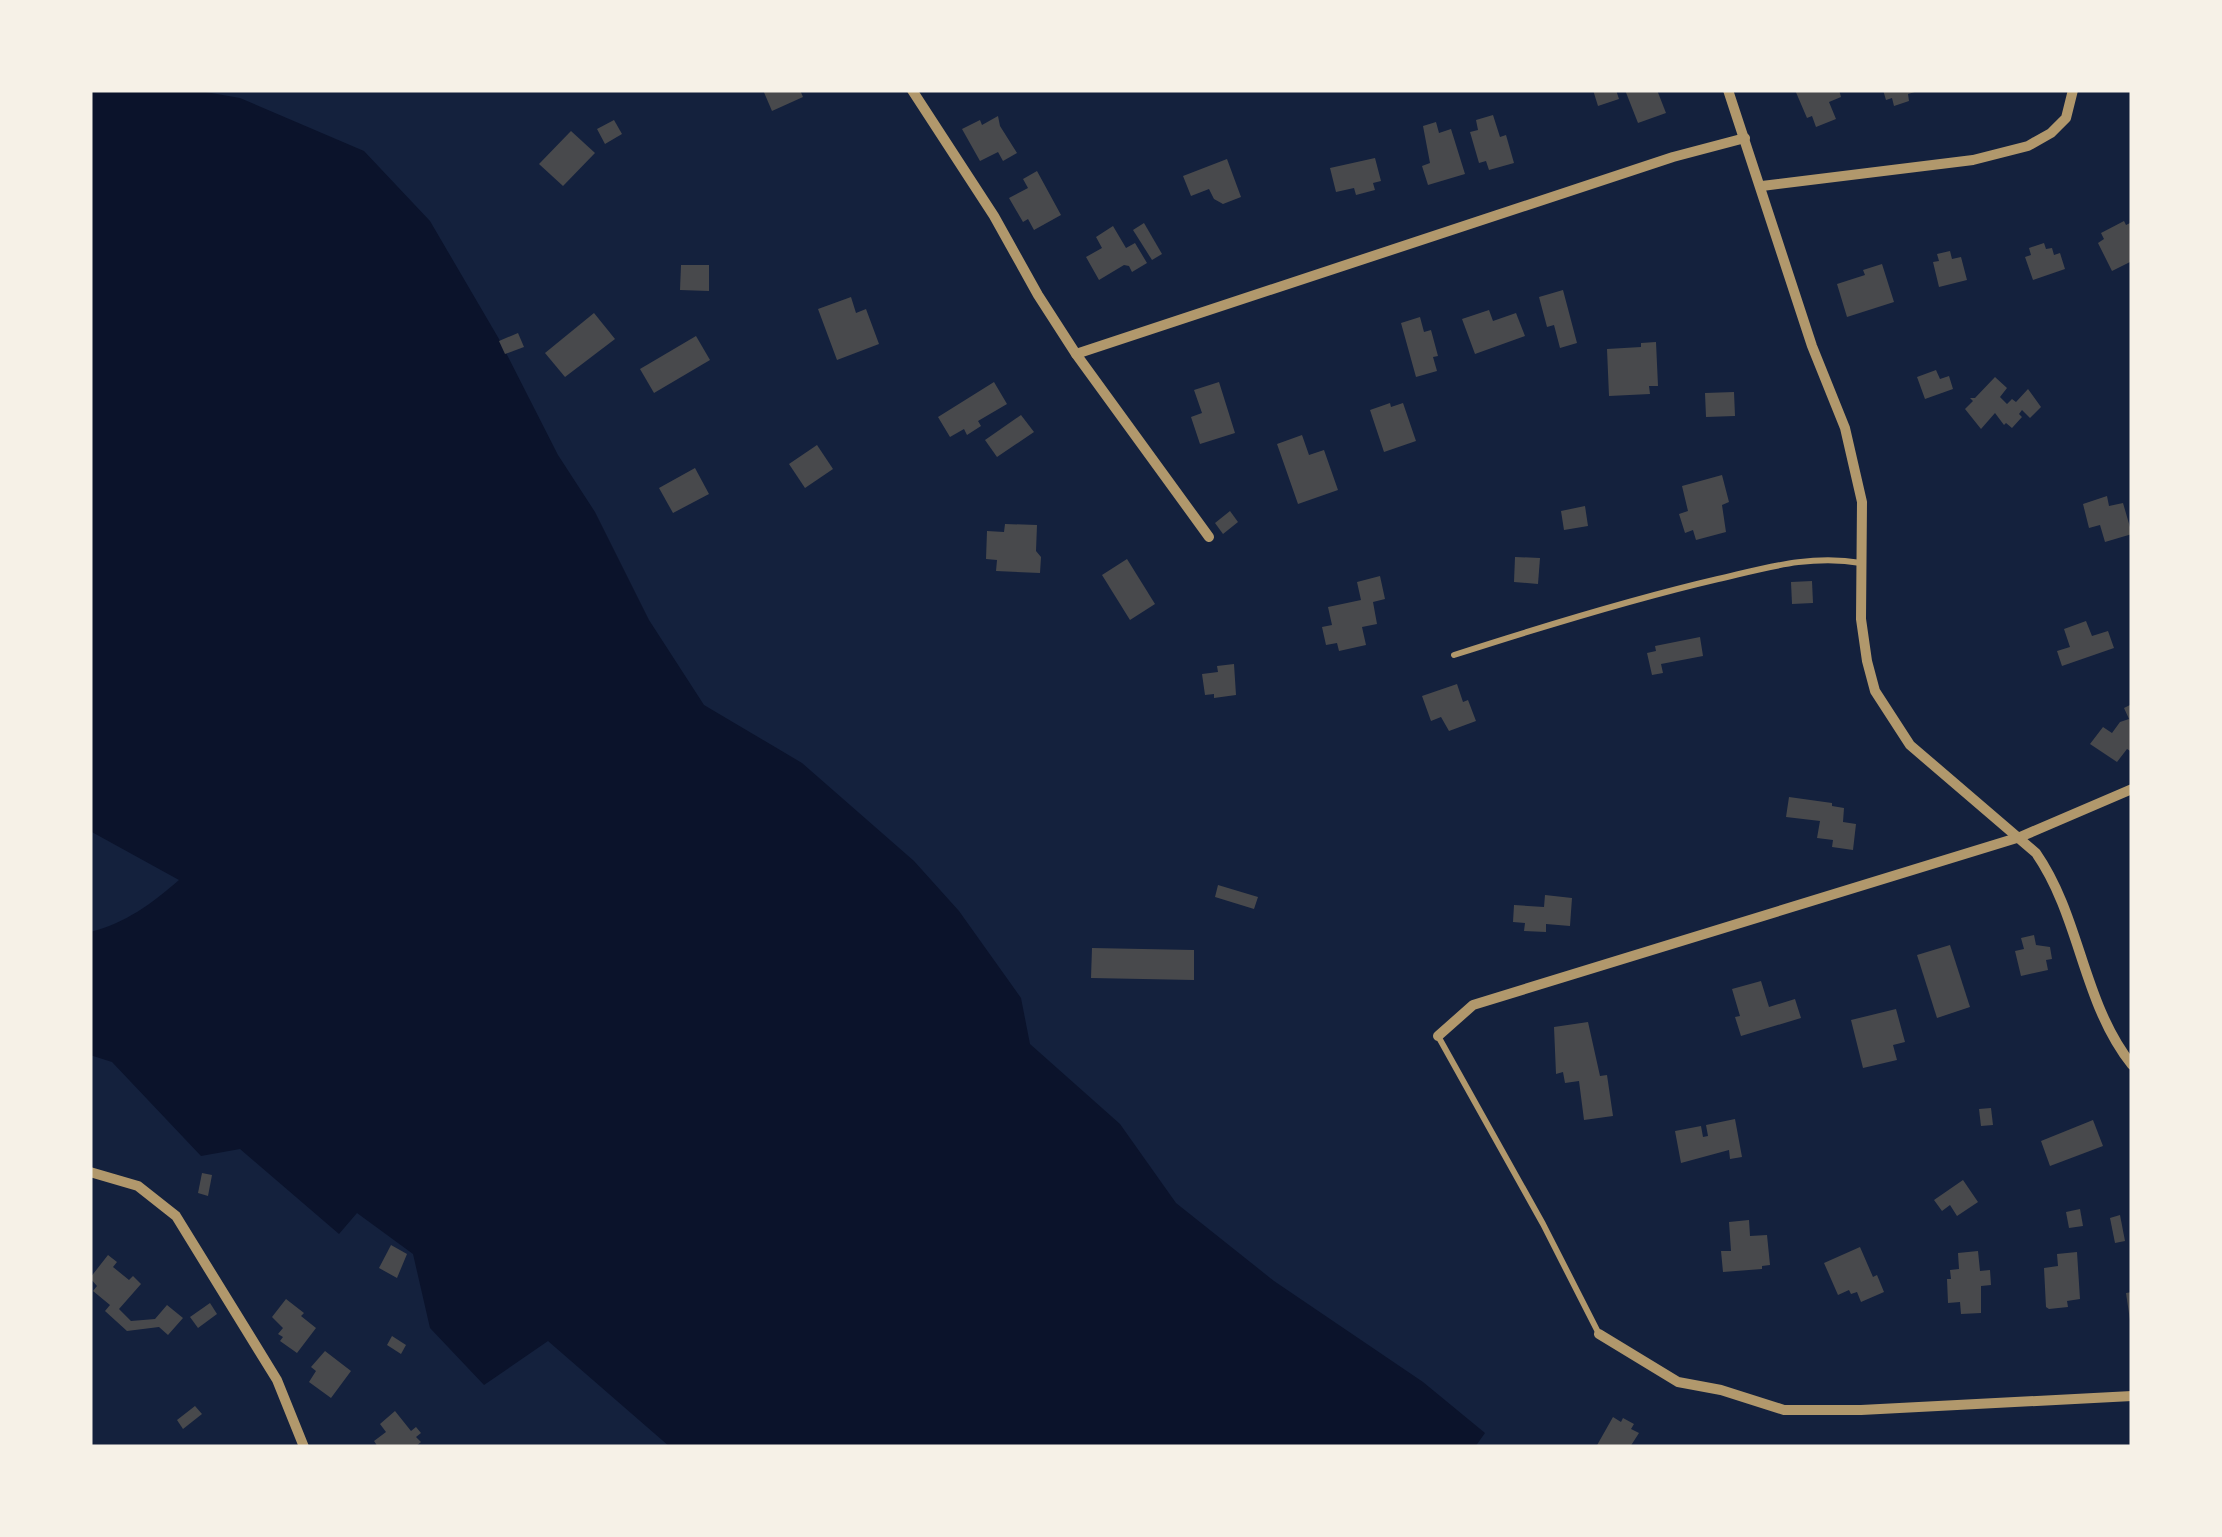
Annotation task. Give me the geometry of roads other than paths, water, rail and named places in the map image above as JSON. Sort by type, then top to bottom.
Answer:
[{"type":"street","points":[[912,90],[994,216],[1076,354],[1210,537]]},
{"type":"street","points":[[1728,90],[1812,346],[1845,428],[1862,502],[1861,619],[1875,691],[1910,745],[2020,837],[2051,876],[2076,936],[2095,1003],[2132,1065]]},
{"type":"street","points":[[1762,186],[1973,160],[2028,146],[2051,133],[2066,118],[2073,90]]},
{"type":"street","points":[[1076,354],[1673,157],[1745,138]]},
{"type":"street","points":[[1438,1036],[1473,1005],[2020,837],[2132,789]]},
{"type":"street","points":[[90,1172],[138,1186],[176,1216],[277,1380],[304,1447]]},
{"type":"street","points":[[1598,1334],[1678,1382],[1784,1410],[1861,1410],[2132,1396]]},
{"type":"lane","points":[[1454,655],[1643,596],[1798,560],[1832,558],[1862,563]]},
{"type":"lane","points":[[1438,1036],[1543,1224],[1598,1334]]},
{"type":"water","points":[[90,90],[194,90],[240,98],[364,151],[430,221],[499,339],[558,455],[595,512],[649,620],[704,705],[802,763],[914,861],[959,911],[1021,998],[1030,1044],[1120,1124],[1176,1203],[1274,1281],[1423,1382],[1485,1433],[1475,1447],[670,1447],[548,1341],[484,1385],[430,1328],[413,1254],[357,1213],[339,1234],[240,1149],[201,1156],[112,1062],[90,1055],[90,932],[138,912],[179,880],[90,831]]}]
